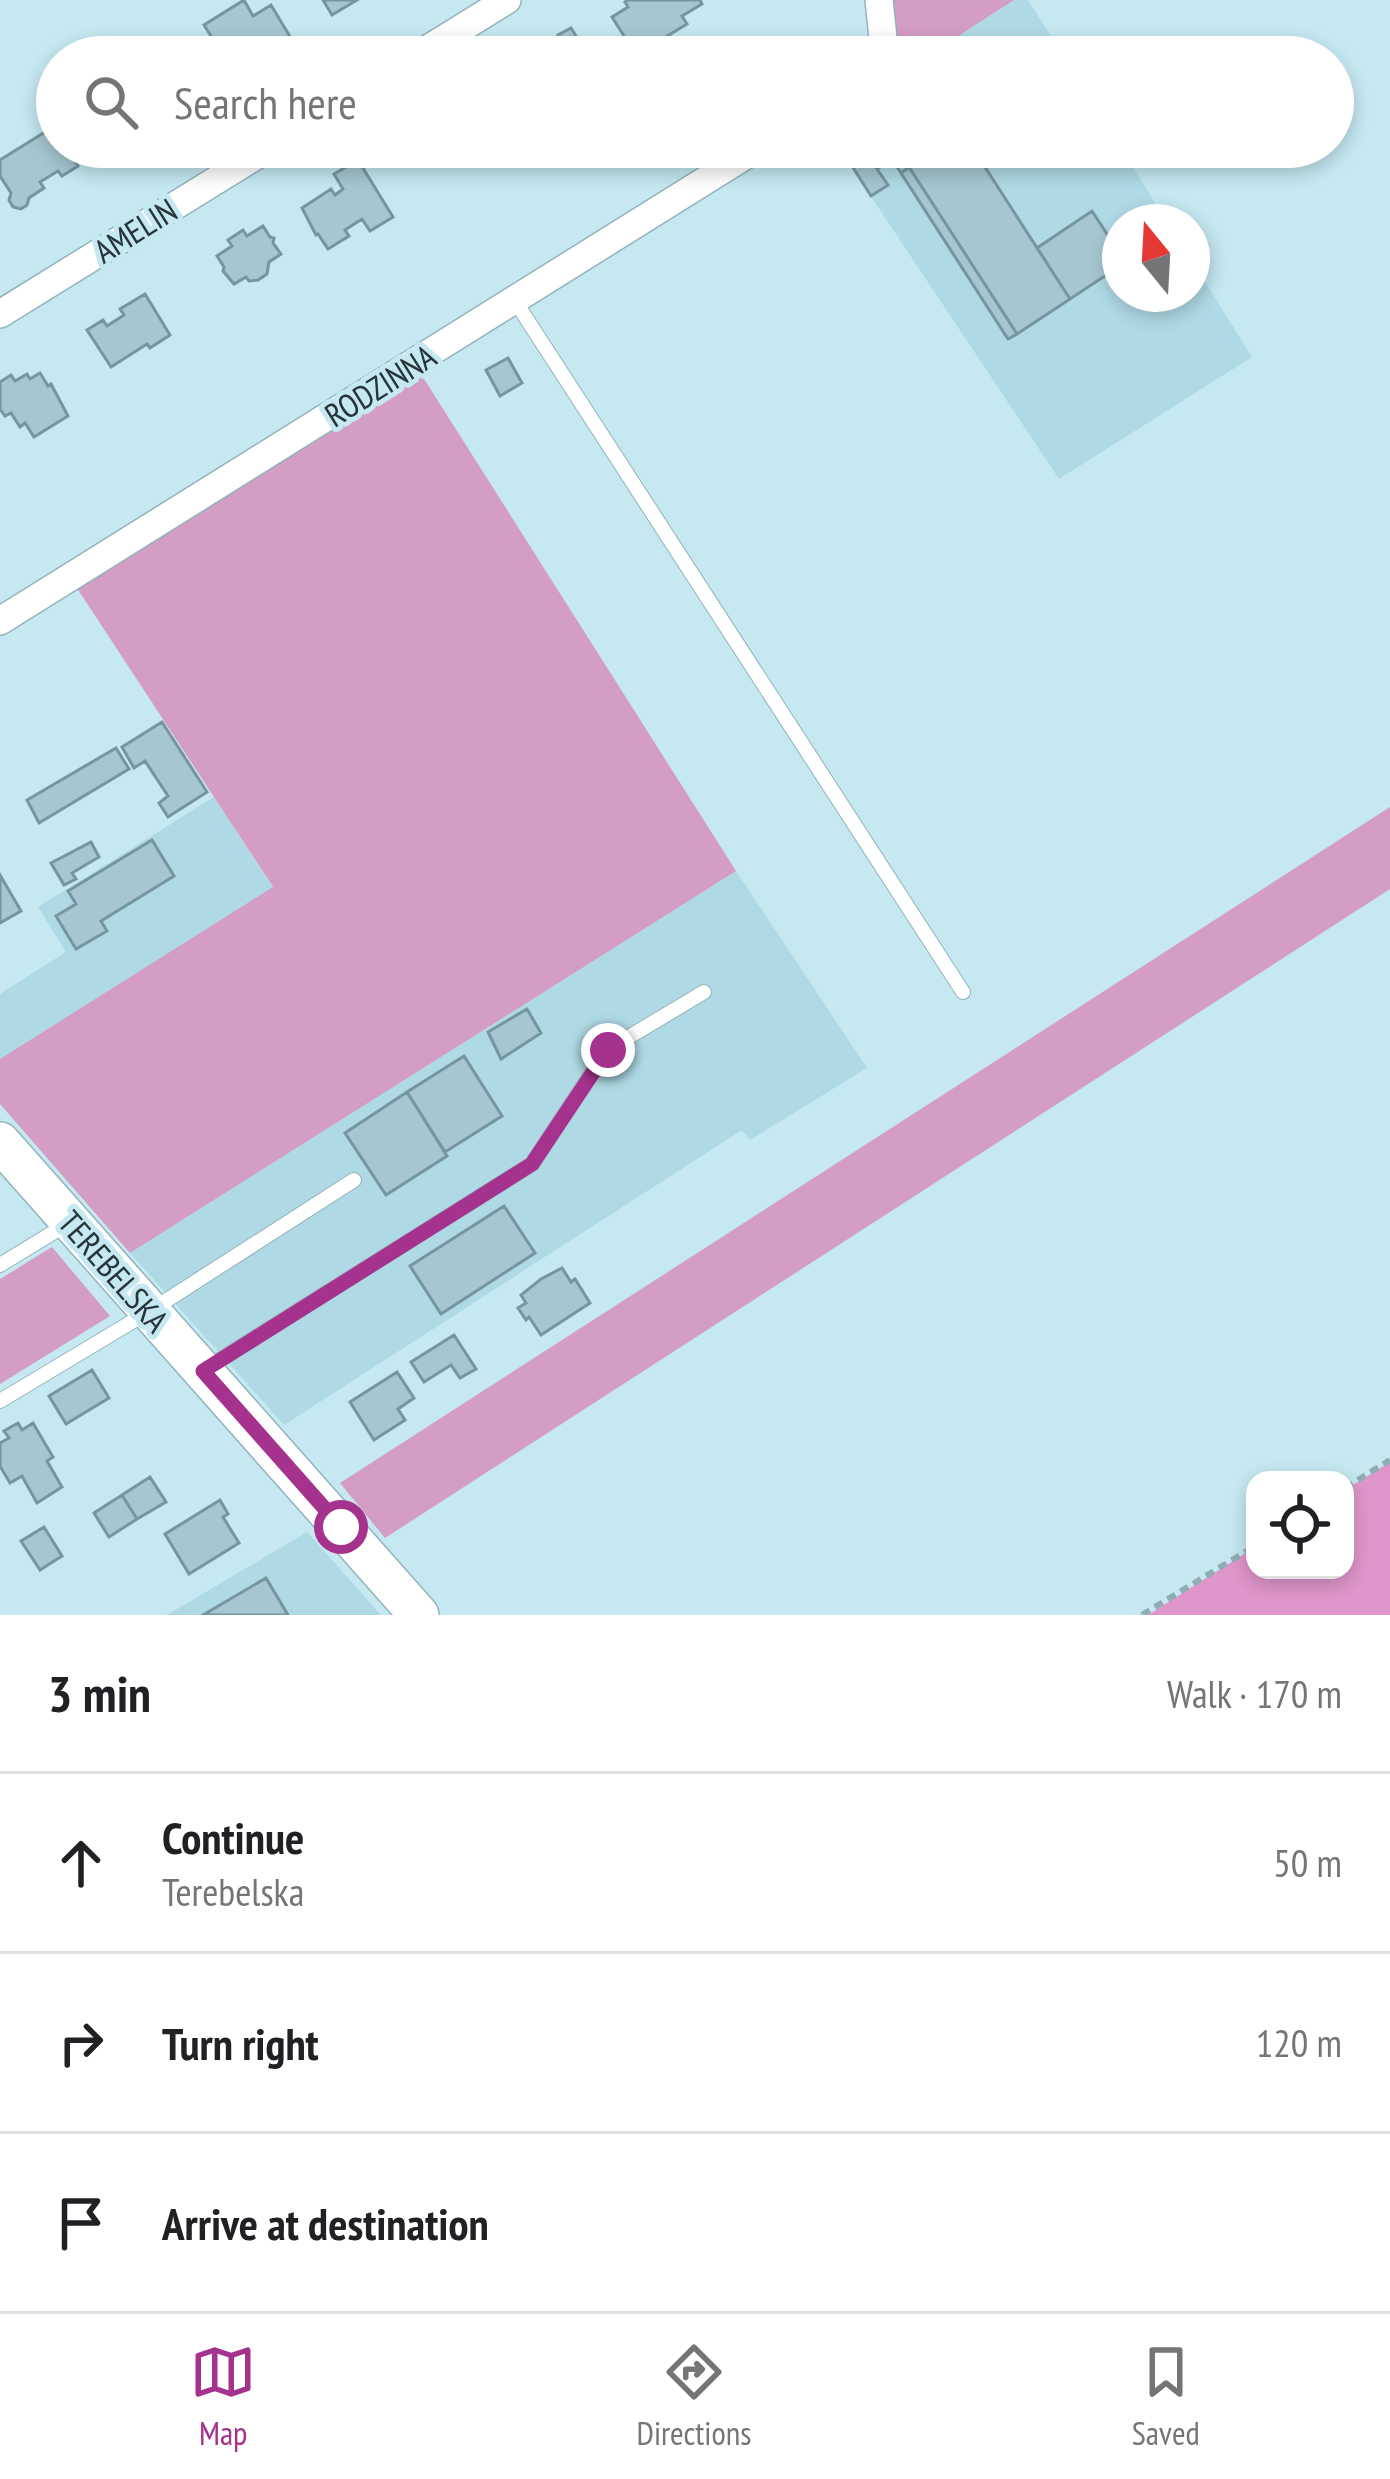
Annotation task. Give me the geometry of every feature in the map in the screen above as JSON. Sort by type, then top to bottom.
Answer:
[{"type":"street","points":[[449,36],[507,0]]},
{"type":"street","points":[[879,0],[883,36]]},
{"type":"street","name":"AMELIN","points":[[0,314],[236,168]]},
{"type":"street","name":"RODZINNA","points":[[0,621],[726,168]]},
{"type":"street","name":"TEREBELSKA","points":[[0,1142],[418,1615]]},
{"type":"lane","points":[[515,301],[963,992]]},
{"type":"lane","points":[[203,1371],[532,1164],[608,1050],[704,992]]},
{"type":"lane","points":[[0,1401],[354,1180]]},
{"type":"lane","points":[[0,1265],[71,1222]]},
{"type":"path","points":[[1354,1482],[1390,1460]]},
{"type":"path","points":[[1142,1615],[1246,1551]]},
{"type":"shaded area","points":[[865,0],[1014,0],[958,36],[871,36]]},
{"type":"shaded area","points":[[1014,0],[1028,0],[1051,36],[958,36]]},
{"type":"shaded area","points":[[852,168],[1133,168],[1156,204],[1102,204],[1102,312],[1210,312],[1210,290],[1252,357],[1059,479]]},
{"type":"shaded area","points":[[419,371],[736,871],[130,1253],[0,1104],[0,1059],[273,887],[73,582]]},
{"type":"shaded area","points":[[214,797],[273,888],[0,1059],[0,994],[66,952],[38,907]]},
{"type":"shaded area","points":[[1390,807],[1390,889],[385,1538],[340,1483]]},
{"type":"shaded area","points":[[736,871],[867,1068],[750,1140],[742,1130],[284,1425],[130,1253]]},
{"type":"shaded area","points":[[52,1247],[110,1316],[0,1384],[0,1279]]},
{"type":"shaded area","points":[[1390,1462],[1390,1615],[1148,1615],[1246,1553],[1246,1579],[1354,1579],[1354,1484]]},
{"type":"shaded area","points":[[307,1532],[381,1615],[167,1615]]},
{"type":"building","points":[[244,0],[253,16],[271,5],[290,36],[211,36],[204,25]]},
{"type":"building","points":[[323,0],[357,0],[332,15]]},
{"type":"building","points":[[700,0],[702,4],[682,16],[687,24],[667,36],[624,36],[612,17],[628,7],[625,2]]},
{"type":"building","points":[[36,138],[36,168],[75,168],[40,182],[44,188],[21,209],[9,200],[0,160]]},
{"type":"building","points":[[344,168],[363,168],[393,217],[370,231],[362,219],[345,230],[349,236],[328,249],[302,208],[331,189],[335,195],[343,189],[334,174]]},
{"type":"building","points":[[853,168],[879,168],[888,185],[871,196]]},
{"type":"building","points":[[910,168],[986,168],[1070,299],[1017,334]]},
{"type":"building","points":[[910,168],[1017,334],[1008,339],[901,173]]},
{"type":"building","points":[[1092,211],[1102,226],[1102,278],[1070,299],[1037,248]]},
{"type":"building","points":[[263,226],[281,254],[269,262],[267,274],[258,280],[246,277],[234,284],[217,256],[243,230],[247,236]]},
{"type":"building","points":[[145,294],[170,335],[111,367],[87,330],[103,320],[107,326],[124,315],[120,309]]},
{"type":"building","points":[[508,358],[522,383],[500,396],[486,370]]},
{"type":"building","points":[[40,373],[68,416],[34,437],[25,423],[20,427],[11,413],[5,416],[0,409],[0,382],[11,375],[15,381]]},
{"type":"building","points":[[162,722],[207,792],[168,817],[159,803],[168,796],[145,761],[134,768],[122,747]]},
{"type":"building","points":[[116,748],[129,769],[39,823],[27,800]]},
{"type":"building","points":[[152,840],[174,876],[101,921],[107,931],[76,949],[56,916],[76,904],[68,891]]},
{"type":"building","points":[[91,842],[99,857],[72,873],[76,879],[64,885],[51,863]]},
{"type":"building","points":[[0,875],[21,911],[0,923]]},
{"type":"building","points":[[527,1009],[541,1033],[501,1059],[488,1032]]},
{"type":"building","points":[[464,1056],[502,1116],[445,1152],[407,1092]]},
{"type":"building","points":[[407,1092],[447,1156],[386,1195],[345,1133]]},
{"type":"building","points":[[504,1206],[535,1253],[441,1314],[410,1266]]},
{"type":"building","points":[[562,1268],[590,1303],[541,1335],[518,1308],[526,1303],[521,1295]]},
{"type":"building","points":[[454,1335],[476,1369],[460,1378],[451,1365],[424,1382],[411,1362]]},
{"type":"building","points":[[92,1370],[109,1398],[66,1424],[49,1396]]},
{"type":"building","points":[[397,1372],[414,1398],[398,1409],[405,1420],[374,1440],[350,1402]]},
{"type":"building","points":[[18,1423],[22,1430],[33,1423],[53,1457],[47,1461],[62,1487],[37,1503],[22,1476],[10,1483],[0,1466],[0,1443],[9,1438],[4,1431]]},
{"type":"building","points":[[150,1477],[166,1502],[137,1519],[122,1495]]},
{"type":"building","points":[[122,1495],[137,1519],[109,1537],[94,1513]]},
{"type":"building","points":[[220,1500],[228,1514],[223,1517],[239,1543],[189,1574],[165,1534]]},
{"type":"building","points":[[44,1527],[62,1556],[40,1570],[21,1541]]},
{"type":"building","points":[[266,1578],[288,1615],[203,1615]]},
{"type":"route","points":[[341,1527],[203,1371],[532,1164],[608,1050]]}]
